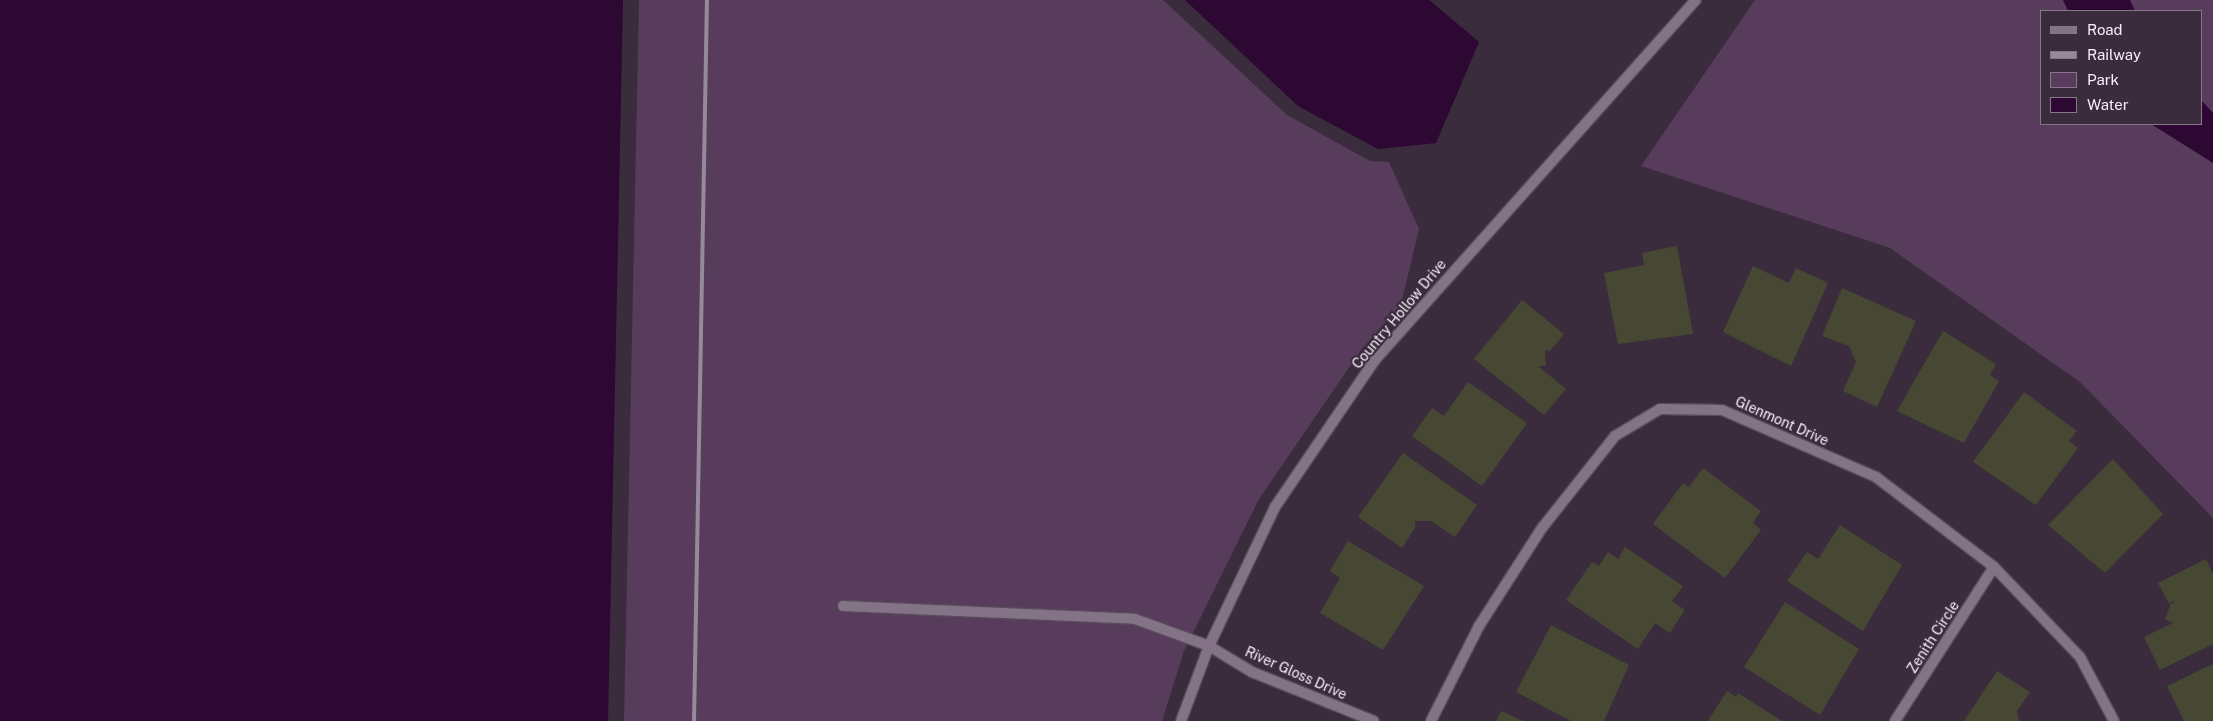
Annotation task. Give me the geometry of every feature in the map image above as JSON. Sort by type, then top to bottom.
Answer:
[{"type":"street","name":"Country Hollow Drive","points":[[1181,721],[1209,646],[1275,507],[1375,360],[1696,0]]},
{"type":"street","name":"Glenmont Drive","points":[[1430,721],[1479,626],[1542,528],[1615,436],[1660,409],[1722,410],[1876,477],[1994,567],[2080,657],[2114,721]]},
{"type":"street","name":"Zenith Circle","points":[[1895,721],[1994,567]]},
{"type":"street","name":"River Gloss Drive","points":[[843,606],[1135,619],[1209,646],[1252,672],[1374,721]]},
{"type":"green space","points":[[639,0],[1163,0],[1287,115],[1370,161],[1389,162],[1419,229],[1401,304],[1361,350],[1259,499],[1184,651],[1162,721],[624,721]]},
{"type":"green space","points":[[1755,0],[2213,0],[2213,518],[2080,382],[1890,248],[1641,166]]},
{"type":"water","points":[[0,0],[623,0],[608,721],[0,721]]},
{"type":"water","points":[[1185,0],[1429,0],[1479,42],[1436,143],[1378,149],[1298,106]]},
{"type":"water","points":[[2063,0],[2130,0],[2135,10],[2068,10]]},
{"type":"water","points":[[2203,102],[2213,113],[2213,163],[2153,125],[2203,125]]},
{"type":"building","points":[[1677,246],[1693,334],[1618,344],[1604,273],[1644,265],[1642,253]]},
{"type":"building","points":[[1753,266],[1789,283],[1796,268],[1828,283],[1791,366],[1723,332]]},
{"type":"building","points":[[1842,288],[1916,321],[1877,407],[1843,391],[1856,362],[1849,346],[1822,336]]},
{"type":"building","points":[[1522,300],[1564,334],[1550,351],[1545,350],[1546,366],[1538,366],[1566,389],[1544,415],[1474,359]]},
{"type":"building","points":[[1943,331],[1996,364],[1990,375],[1999,381],[1964,443],[1897,411]]},
{"type":"building","points":[[1468,382],[1527,423],[1482,486],[1412,436],[1432,408],[1444,416]]},
{"type":"building","points":[[2024,392],[2077,431],[2069,441],[2078,448],[2036,505],[1973,462]]},
{"type":"building","points":[[1403,453],[1477,505],[1455,537],[1431,521],[1415,521],[1415,528],[1402,548],[1358,517]]},
{"type":"building","points":[[2113,459],[2163,514],[2105,573],[2048,525]]},
{"type":"building","points":[[1703,468],[1761,511],[1753,523],[1761,530],[1725,578],[1653,524],[1683,483],[1689,487]]},
{"type":"building","points":[[1840,525],[1902,565],[1863,631],[1787,581],[1807,552],[1818,559]]},
{"type":"building","points":[[1348,541],[1424,586],[1383,650],[1320,613],[1340,578],[1330,571]]},
{"type":"building","points":[[1625,547],[1683,586],[1672,601],[1685,610],[1670,633],[1655,623],[1638,649],[1566,600],[1592,562],[1599,566],[1608,552],[1618,559]]},
{"type":"building","points":[[2206,559],[2213,574],[2213,644],[2160,670],[2144,637],[2173,623],[2165,619],[2171,603],[2174,604],[2173,601],[2169,604],[2158,583]]},
{"type":"building","points":[[1785,602],[1859,649],[1820,715],[1744,667]]},
{"type":"building","points":[[1551,625],[1629,665],[1604,721],[1571,721],[1516,692]]},
{"type":"building","points":[[2213,664],[2213,721],[2184,721],[2167,686]]},
{"type":"building","points":[[1997,671],[2030,692],[2017,711],[2019,721],[1964,721]]},
{"type":"building","points":[[1727,691],[1736,697],[1738,693],[1782,721],[1708,721]]},
{"type":"building","points":[[1501,711],[1523,721],[1496,721]]},
{"type":"railway","points":[[694,721],[707,0]]}]
